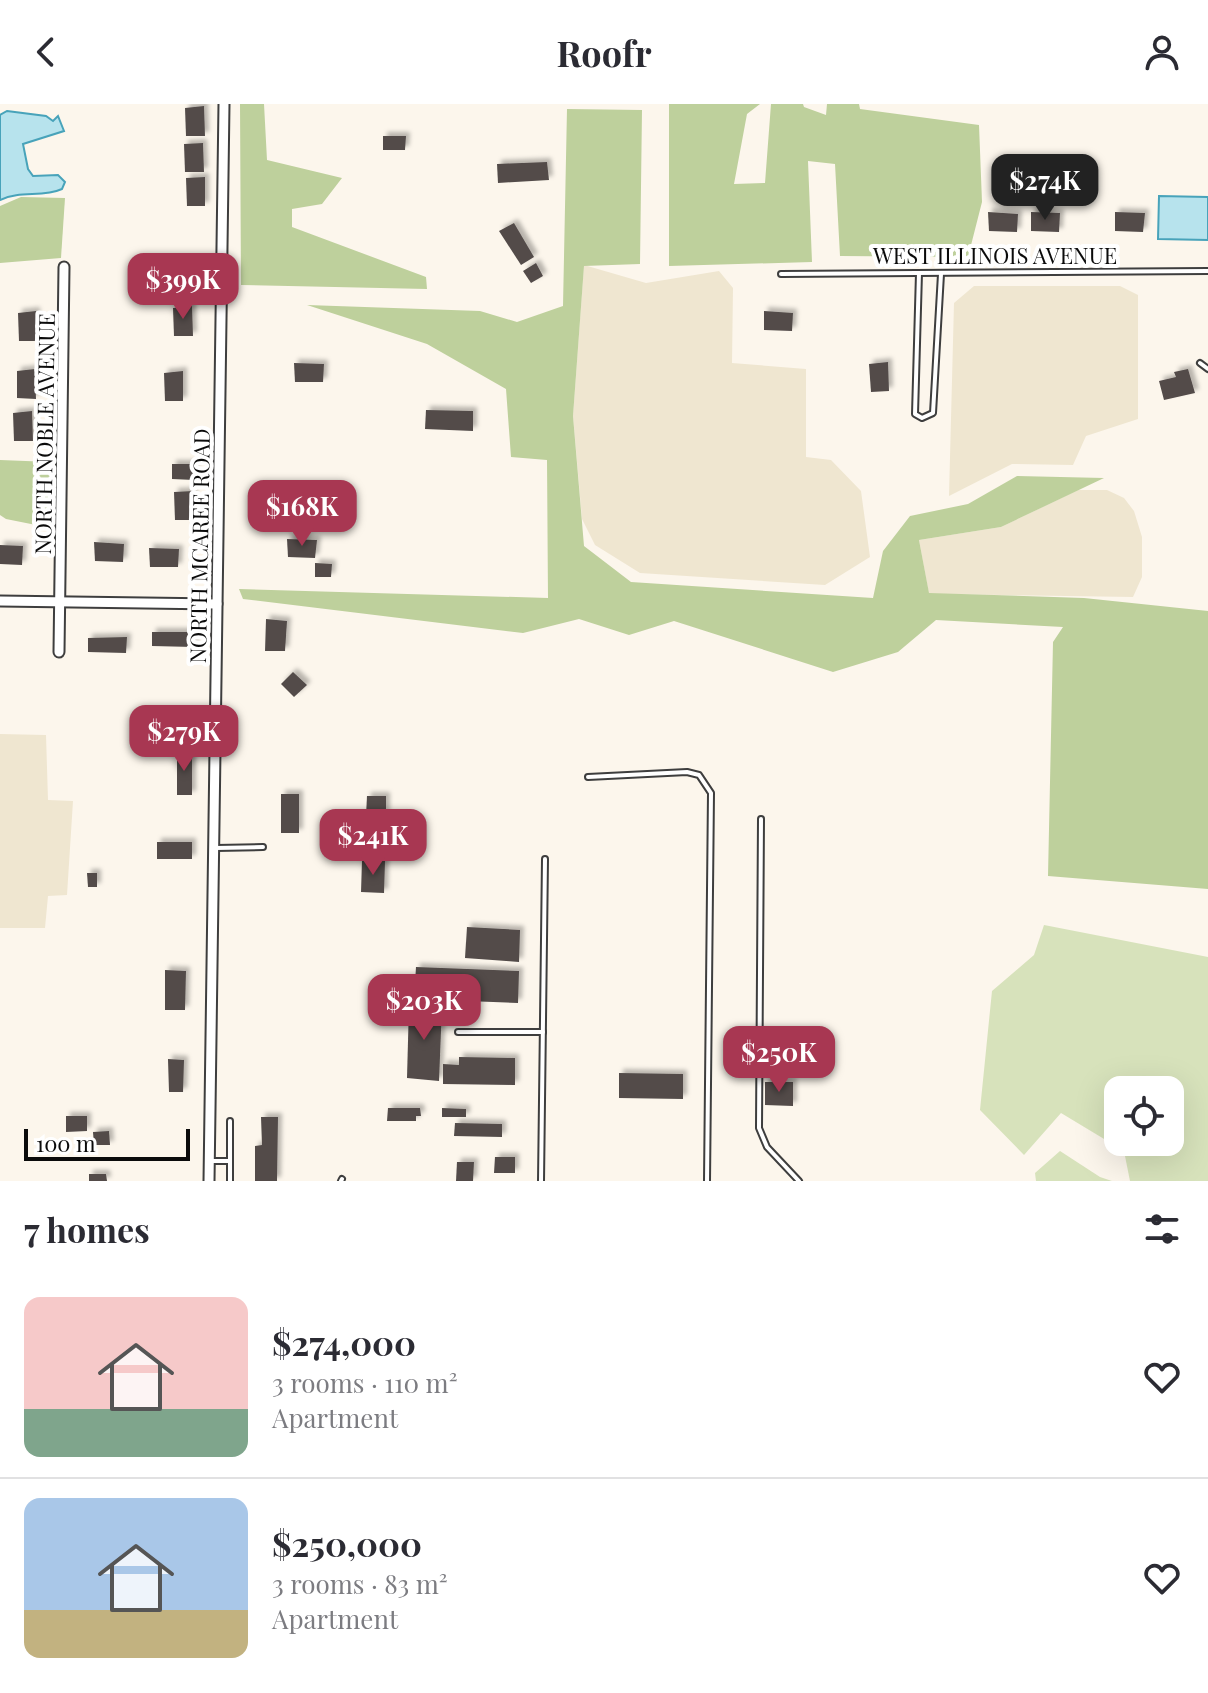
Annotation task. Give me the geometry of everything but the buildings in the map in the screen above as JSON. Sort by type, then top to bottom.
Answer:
[{"type":"street","name":"NORTH MCAREE ROAD","points":[[209,1181],[224,104]]},
{"type":"street","name":"NORTH NOBLE AVENUE","points":[[59,652],[64,267]]},
{"type":"street","points":[[0,601],[217,604]]},
{"type":"lane","name":"WEST ILLINOIS AVENUE","points":[[781,274],[1208,271]]},
{"type":"lane","points":[[919,273],[914,368],[915,414],[922,418],[933,413],[941,273]]},
{"type":"lane","points":[[1200,363],[1208,369]]},
{"type":"lane","points":[[588,777],[687,772],[699,775],[711,793],[707,1181]]},
{"type":"lane","points":[[761,819],[759,1128],[767,1147],[799,1181]]},
{"type":"lane","points":[[214,848],[263,847]]},
{"type":"lane","points":[[541,1181],[545,859]]},
{"type":"lane","points":[[458,1032],[543,1032]]},
{"type":"lane","points":[[230,1121],[230,1181]]},
{"type":"lane","points":[[210,1161],[230,1161]]},
{"type":"shaded area","points":[[584,265],[646,283],[719,271],[733,288],[732,363],[806,369],[806,457],[831,460],[861,491],[870,557],[825,585],[640,573],[595,545],[582,519],[573,416]]},
{"type":"shaded area","points":[[974,286],[1120,286],[1138,295],[1138,419],[1086,436],[1073,465],[1012,464],[949,496],[954,303]]},
{"type":"shaded area","points":[[1078,490],[1107,490],[1124,498],[1134,511],[1142,537],[1142,577],[1133,597],[929,594],[919,540],[1001,527]]},
{"type":"shaded area","points":[[0,734],[46,735],[48,800],[73,801],[67,895],[48,896],[45,928],[0,928]]},
{"type":"green space","points":[[240,104],[264,104],[267,160],[342,178],[322,204],[292,209],[292,227],[426,277],[427,289],[241,285]]},
{"type":"green space","points":[[669,104],[760,104],[747,114],[734,184],[765,183],[771,104],[803,104],[826,115],[827,104],[859,104],[860,109],[979,125],[982,202],[968,257],[840,256],[835,164],[808,161],[812,262],[669,266]]},
{"type":"green space","points":[[567,109],[642,110],[640,264],[584,266],[573,416],[584,546],[631,582],[873,598],[883,551],[910,516],[968,504],[1017,476],[1104,478],[1001,527],[919,540],[929,593],[1084,598],[1208,611],[1208,889],[1048,876],[1053,642],[1063,627],[936,620],[898,652],[833,672],[674,621],[629,635],[579,619],[523,633],[243,599],[239,589],[548,598],[547,460],[511,457],[506,389],[427,344],[307,305],[480,311],[517,322],[563,306]]},
{"type":"green space","points":[[21,197],[65,198],[61,258],[0,263],[0,206]]},
{"type":"green space","points":[[0,460],[51,462],[46,527],[0,515]]},
{"type":"green space","points":[[1044,925],[1208,957],[1208,1181],[1130,1181],[1125,1156],[1184,1156],[1184,1076],[1104,1076],[1104,1139],[1061,1113],[1024,1155],[980,1110],[992,991],[1034,955]]},
{"type":"green space","points":[[1060,1151],[1100,1177],[1112,1181],[1036,1181],[1035,1173]]},
{"type":"water","points":[[7,111],[46,116],[53,121],[58,116],[64,131],[23,144],[28,169],[33,176],[58,175],[65,182],[62,189],[0,200],[0,115]]},
{"type":"water","points":[[1159,196],[1208,197],[1208,240],[1158,239]]}]
